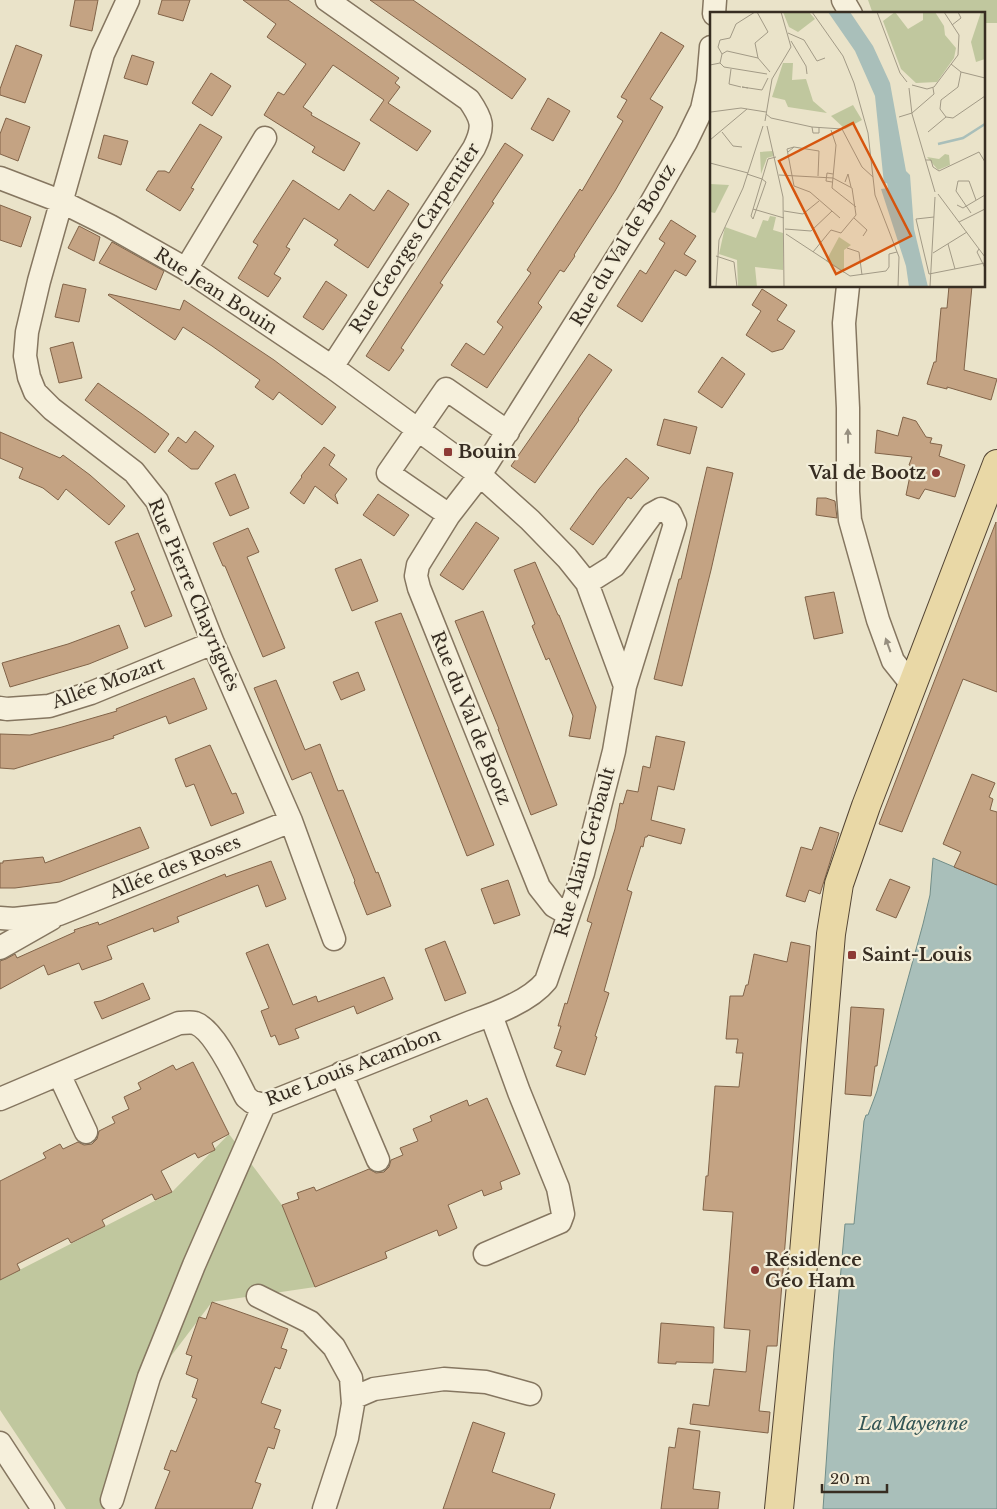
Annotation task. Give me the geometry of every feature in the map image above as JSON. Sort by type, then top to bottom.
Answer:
[{"type":"main road","points":[[779,1509],[803,1265],[831,934],[839,884],[866,806],[997,464]]},
{"type":"street","points":[[60,201],[102,54],[128,0]]},
{"type":"street","name":"Rue Georges Carpentier","points":[[327,0],[469,100],[480,116],[480,135],[474,148],[332,367]]},
{"type":"street","points":[[843,0],[850,12]]},
{"type":"street","name":"Rue du Val de Bootz","points":[[568,914],[554,906],[539,887],[419,588],[416,576],[418,565],[449,516],[480,475],[508,432],[650,205],[686,142],[702,109],[708,82],[710,59]]},
{"type":"street","points":[[186,269],[265,138]]},
{"type":"street","name":"Rue Jean Bouin","points":[[0,178],[60,201],[110,226],[186,269],[332,367],[480,475]]},
{"type":"street","name":"Rue Pierre Chayriguès","points":[[60,201],[27,332],[24,356],[29,377],[35,392],[52,409],[134,472],[157,501],[213,643],[291,821],[334,939]]},
{"type":"street","points":[[848,288],[844,323],[850,520],[878,620],[893,661],[913,686]]},
{"type":"street","points":[[449,516],[388,473],[446,389],[508,432]]},
{"type":"street","name":"Rue Alain Gerbault","points":[[480,475],[530,520],[567,558],[587,583],[625,686]]},
{"type":"street","name":"Rue Alain Gerbault","points":[[490,1015],[540,989],[546,981],[583,873],[614,751],[625,686],[675,524],[670,512],[661,509],[652,514],[614,566],[587,583]]},
{"type":"street","name":"Allée Mozart","points":[[0,708],[49,706],[91,693],[213,643]]},
{"type":"street","name":"Allée des Roses","points":[[0,948],[58,914],[291,821]]},
{"type":"street","name":"Allée des Roses","points":[[0,918],[14,919],[58,914]]},
{"type":"street","points":[[485,1254],[560,1222],[562,1214],[558,1188],[490,1015]]},
{"type":"street","name":"Rue Louis Acambon","points":[[0,1099],[179,1023],[194,1022],[206,1030],[216,1042],[246,1097],[252,1102],[264,1105],[490,1015]]},
{"type":"street","points":[[341,1073],[378,1160]]},
{"type":"street","points":[[59,1074],[86,1132]]},
{"type":"street","points":[[112,1500],[149,1377],[194,1265],[264,1105]]},
{"type":"street","points":[[258,1296],[310,1322],[334,1347],[351,1378],[354,1404],[348,1438],[324,1509]]},
{"type":"street","points":[[353,1398],[374,1389],[444,1379],[486,1382],[530,1394]]},
{"type":"street","points":[[0,1443],[43,1509]]},
{"type":"green space","points":[[868,0],[997,0],[997,23],[984,23],[984,12],[872,12]]},
{"type":"green space","points":[[229,1134],[282,1205],[315,1287],[212,1302],[146,1389],[110,1509],[66,1509],[0,1410],[0,1280],[172,1192]]},
{"type":"water","name":"La Mayenne","points":[[933,858],[997,885],[997,1509],[823,1509],[845,1224],[854,1224],[864,1121],[877,1091],[923,924],[930,895]]},
{"type":"building","points":[[75,0],[98,0],[92,31],[70,26]]},
{"type":"building","points":[[162,0],[190,0],[183,21],[158,14]]},
{"type":"building","points":[[243,0],[288,0],[399,78],[395,83],[400,87],[388,103],[431,131],[417,151],[370,120],[384,100],[333,65],[303,107],[312,113],[311,115],[360,143],[344,171],[312,152],[315,147],[264,115],[278,92],[284,95],[306,64],[267,37],[276,24]]},
{"type":"building","points":[[370,0],[413,0],[526,79],[512,99]]},
{"type":"building","points":[[661,32],[684,46],[650,99],[663,107],[575,256],[564,272],[560,270],[538,303],[542,307],[487,388],[451,365],[466,343],[484,355],[503,327],[497,322],[531,273],[527,270],[580,189],[582,191],[623,121],[617,117],[627,100],[621,97]]},
{"type":"building","points":[[16,45],[42,55],[25,103],[0,95],[0,89]]},
{"type":"building","points":[[132,55],[154,62],[147,85],[124,78]]},
{"type":"building","points":[[211,73],[231,86],[212,116],[192,103]]},
{"type":"building","points":[[548,98],[570,111],[553,141],[531,129]]},
{"type":"building","points":[[6,118],[30,127],[18,161],[0,154],[0,134]]},
{"type":"building","points":[[200,124],[222,137],[191,188],[194,189],[180,211],[146,190],[158,171],[169,173]]},
{"type":"building","points":[[104,135],[128,141],[121,165],[98,158]]},
{"type":"building","points":[[505,143],[523,155],[492,202],[494,203],[440,283],[443,285],[401,348],[404,350],[389,371],[366,356]]},
{"type":"building","points":[[293,180],[339,210],[350,194],[374,211],[388,190],[409,204],[368,268],[334,245],[338,240],[304,218],[286,247],[290,249],[274,274],[281,278],[268,297],[238,278],[258,245],[253,242]]},
{"type":"building","points":[[0,205],[31,217],[21,247],[0,240]]},
{"type":"building","points":[[671,220],[696,236],[684,254],[696,261],[686,276],[675,270],[642,322],[617,306],[640,270],[646,274],[665,243],[659,239]]},
{"type":"building","points":[[79,226],[100,237],[94,261],[68,248]]},
{"type":"building","points":[[112,242],[164,271],[156,290],[99,263]]},
{"type":"building","points":[[326,281],[347,295],[323,330],[303,317]]},
{"type":"building","points":[[63,284],[86,289],[79,322],[55,317]]},
{"type":"building","points":[[949,288],[972,288],[964,370],[997,379],[991,400],[947,387],[947,389],[927,384],[934,362],[936,362],[941,308],[947,308]]},
{"type":"building","points":[[762,289],[787,305],[777,320],[795,331],[783,349],[772,352],[746,335],[761,311],[752,305]]},
{"type":"building","points":[[109,294],[180,310],[184,300],[274,360],[336,407],[322,425],[279,392],[273,400],[255,387],[260,380],[183,327],[175,340]]},
{"type":"building","points":[[73,342],[82,378],[59,383],[50,348]]},
{"type":"building","points":[[589,354],[612,370],[535,483],[511,466]]},
{"type":"building","points":[[722,357],[745,374],[722,408],[698,392]]},
{"type":"building","points":[[98,383],[169,434],[155,453],[85,400]]},
{"type":"building","name":"Val de Bootz","points":[[903,417],[916,421],[926,437],[932,438],[930,443],[942,445],[939,456],[965,465],[955,497],[925,489],[919,499],[906,495],[912,466],[909,465],[912,457],[875,453],[877,430],[898,436]]},
{"type":"building","points":[[664,419],[697,427],[690,454],[657,445]]},
{"type":"building","points":[[195,431],[214,446],[198,469],[191,469],[168,451],[178,437],[186,443]]},
{"type":"building","points":[[0,432],[60,458],[63,455],[90,475],[125,506],[109,525],[66,489],[58,500],[43,488],[19,478],[23,468],[0,458]]},
{"type":"building","points":[[324,447],[335,455],[329,465],[347,479],[335,495],[338,504],[315,486],[304,504],[290,493]]},
{"type":"building","points":[[626,458],[649,478],[631,499],[628,497],[593,545],[570,529],[599,489]]},
{"type":"building","points":[[707,467],[733,473],[682,686],[654,679],[679,579],[681,579]]},
{"type":"building","points":[[235,474],[249,508],[230,516],[215,483]]},
{"type":"building","points":[[378,494],[409,515],[394,536],[363,515]]},
{"type":"building","points":[[817,498],[835,501],[837,518],[816,515]]},
{"type":"building","points":[[476,522],[499,538],[463,590],[440,575]]},
{"type":"building","points":[[996,522],[997,692],[963,679],[902,832],[879,824]]},
{"type":"building","points":[[248,528],[259,552],[247,557],[285,648],[263,657],[225,566],[223,566],[213,543]]},
{"type":"building","points":[[138,533],[172,616],[145,627],[131,592],[135,590],[115,542]]},
{"type":"building","points":[[361,559],[378,601],[352,611],[335,569]]},
{"type":"building","points":[[535,562],[559,615],[596,707],[590,739],[569,736],[573,716],[549,658],[546,660],[532,626],[535,624],[514,570]]},
{"type":"building","points":[[834,592],[843,633],[814,639],[805,597]]},
{"type":"building","points":[[483,611],[557,805],[531,815],[499,729],[455,621]]},
{"type":"building","points":[[401,613],[494,845],[467,856],[375,622]]},
{"type":"building","points":[[119,625],[128,648],[89,664],[10,687],[2,663],[68,644]]},
{"type":"building","points":[[358,672],[365,690],[341,700],[333,682]]},
{"type":"building","points":[[194,678],[207,709],[169,724],[166,716],[113,736],[114,738],[14,769],[0,768],[0,734],[30,735],[62,727],[117,711],[116,709]]},
{"type":"building","points":[[276,680],[305,750],[320,744],[338,791],[343,790],[391,906],[367,915],[311,772],[292,780],[254,688]]},
{"type":"building","points":[[656,736],[685,742],[674,790],[658,786],[651,820],[685,829],[681,844],[648,835],[645,837],[643,847],[641,846],[627,890],[632,892],[604,991],[609,993],[585,1075],[556,1066],[562,1051],[554,1048],[561,1026],[558,1026],[565,1003],[567,1004],[592,923],[587,921],[615,829],[620,803],[623,804],[627,790],[638,792],[643,766],[650,768]]},
{"type":"building","points":[[210,745],[232,794],[236,793],[244,813],[211,826],[194,784],[186,787],[175,759]]},
{"type":"building","points":[[972,774],[995,783],[989,797],[993,799],[990,810],[997,812],[997,885],[954,867],[961,852],[943,844]]},
{"type":"building","points":[[140,827],[149,848],[60,882],[0,888],[0,863],[3,863],[3,861],[43,857],[45,863]]},
{"type":"building","points":[[820,827],[839,833],[820,894],[809,890],[805,902],[786,896],[801,847],[812,850]]},
{"type":"building","points":[[271,861],[286,899],[266,907],[258,885],[177,917],[179,922],[154,932],[153,928],[107,946],[112,959],[82,970],[79,963],[48,975],[44,965],[0,989],[0,961],[15,954],[17,958],[75,932],[74,930],[98,922],[99,925],[225,874],[226,877]]},
{"type":"building","points":[[890,879],[910,887],[896,918],[876,910]]},
{"type":"building","points":[[508,880],[520,915],[494,924],[481,889]]},
{"type":"building","points":[[445,941],[466,993],[445,1001],[425,949]]},
{"type":"building","points":[[791,942],[810,946],[777,1346],[767,1346],[759,1411],[770,1412],[768,1433],[690,1424],[693,1404],[709,1406],[714,1369],[746,1372],[750,1330],[724,1328],[733,1212],[703,1210],[706,1176],[708,1176],[715,1086],[739,1087],[743,1053],[736,1053],[738,1039],[726,1039],[730,996],[743,996],[746,985],[748,985],[754,954],[787,962]]},
{"type":"building","points":[[268,944],[293,1005],[316,996],[318,1002],[384,977],[393,999],[357,1014],[354,1006],[295,1029],[299,1038],[279,1045],[275,1035],[271,1037],[261,1011],[269,1008],[246,953]]},
{"type":"building","points":[[143,983],[150,999],[102,1019],[94,1002],[101,1001]]},
{"type":"building","points":[[851,1007],[884,1009],[877,1066],[875,1066],[871,1096],[845,1094]]},
{"type":"building","points":[[193,1062],[229,1134],[212,1143],[215,1150],[198,1158],[195,1153],[161,1171],[172,1192],[155,1200],[152,1194],[102,1220],[105,1226],[71,1243],[68,1238],[17,1264],[20,1270],[0,1280],[0,1181],[46,1158],[43,1153],[60,1144],[63,1149],[78,1142],[84,1145],[92,1144],[97,1139],[99,1131],[115,1123],[112,1117],[129,1109],[124,1097],[141,1089],[138,1083],[173,1065],[176,1070]]},
{"type":"building","points":[[487,1098],[520,1174],[500,1182],[502,1189],[484,1196],[482,1190],[448,1205],[457,1228],[439,1236],[437,1230],[385,1252],[387,1258],[315,1287],[282,1205],[299,1199],[297,1193],[314,1187],[316,1191],[369,1169],[376,1173],[384,1172],[389,1167],[391,1160],[403,1155],[400,1148],[418,1141],[413,1129],[432,1121],[430,1116],[467,1100],[469,1106]]},
{"type":"building","points":[[212,1302],[288,1329],[281,1348],[287,1350],[280,1369],[275,1367],[261,1403],[281,1410],[274,1428],[280,1430],[274,1449],[268,1447],[255,1482],[261,1484],[252,1509],[155,1509],[170,1471],[164,1469],[171,1450],[176,1452],[197,1399],[192,1397],[198,1379],[186,1374],[192,1356],[186,1354],[199,1317],[206,1319]]},
{"type":"building","points":[[661,1323],[714,1327],[713,1363],[658,1363]]},
{"type":"building","points":[[473,1422],[505,1433],[492,1472],[555,1494],[550,1509],[443,1509]]},
{"type":"building","points":[[678,1428],[700,1431],[693,1489],[720,1492],[718,1509],[661,1509],[669,1447],[675,1448]]},
{"type":"place","name":"Bouin","points":[[448,452]]},
{"type":"place","name":"Val de Bootz","points":[[936,473]]},
{"type":"place","name":"Saint-Louis","points":[[852,955]]},
{"type":"place","name":"Résidence Géo Ham","points":[[755,1270]]}]
